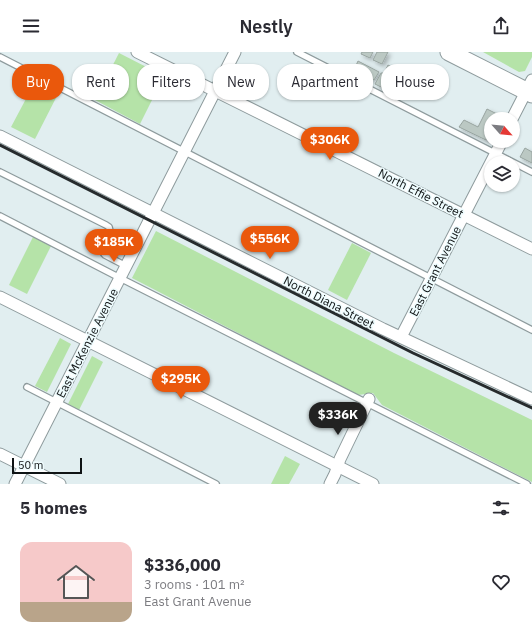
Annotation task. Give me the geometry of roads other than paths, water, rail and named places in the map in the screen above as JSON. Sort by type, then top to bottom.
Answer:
[{"type":"main road","points":[[449,52],[530,88]]},
{"type":"street","name":"North Effie Street","points":[[137,52],[213,89]]},
{"type":"street","name":"East McKenzie Avenue","points":[[228,64],[234,52]]},
{"type":"street","points":[[516,112],[530,88]]},
{"type":"street","name":"East McKenzie Avenue","points":[[15,484],[213,94]]},
{"type":"street","name":"North Effie Street","points":[[235,100],[532,249]]},
{"type":"street","name":"North Diana Street","points":[[0,136],[383,329],[532,399]]},
{"type":"street","name":"East Grant Avenue","points":[[401,337],[498,148]]},
{"type":"street","points":[[0,297],[373,484]]},
{"type":"street","points":[[330,484],[340,458],[368,401]]},
{"type":"street","points":[[0,454],[60,484]]},
{"type":"lane","points":[[297,52],[532,172]]},
{"type":"lane","points":[[0,57],[532,330]]},
{"type":"lane","points":[[0,172],[109,227],[110,231],[101,250],[105,255],[126,266]]},
{"type":"lane","points":[[0,216],[120,278],[368,401],[527,484]]},
{"type":"lane","points":[[27,387],[216,484]]},
{"type":"railway","points":[[0,145],[413,353],[532,408]]}]
